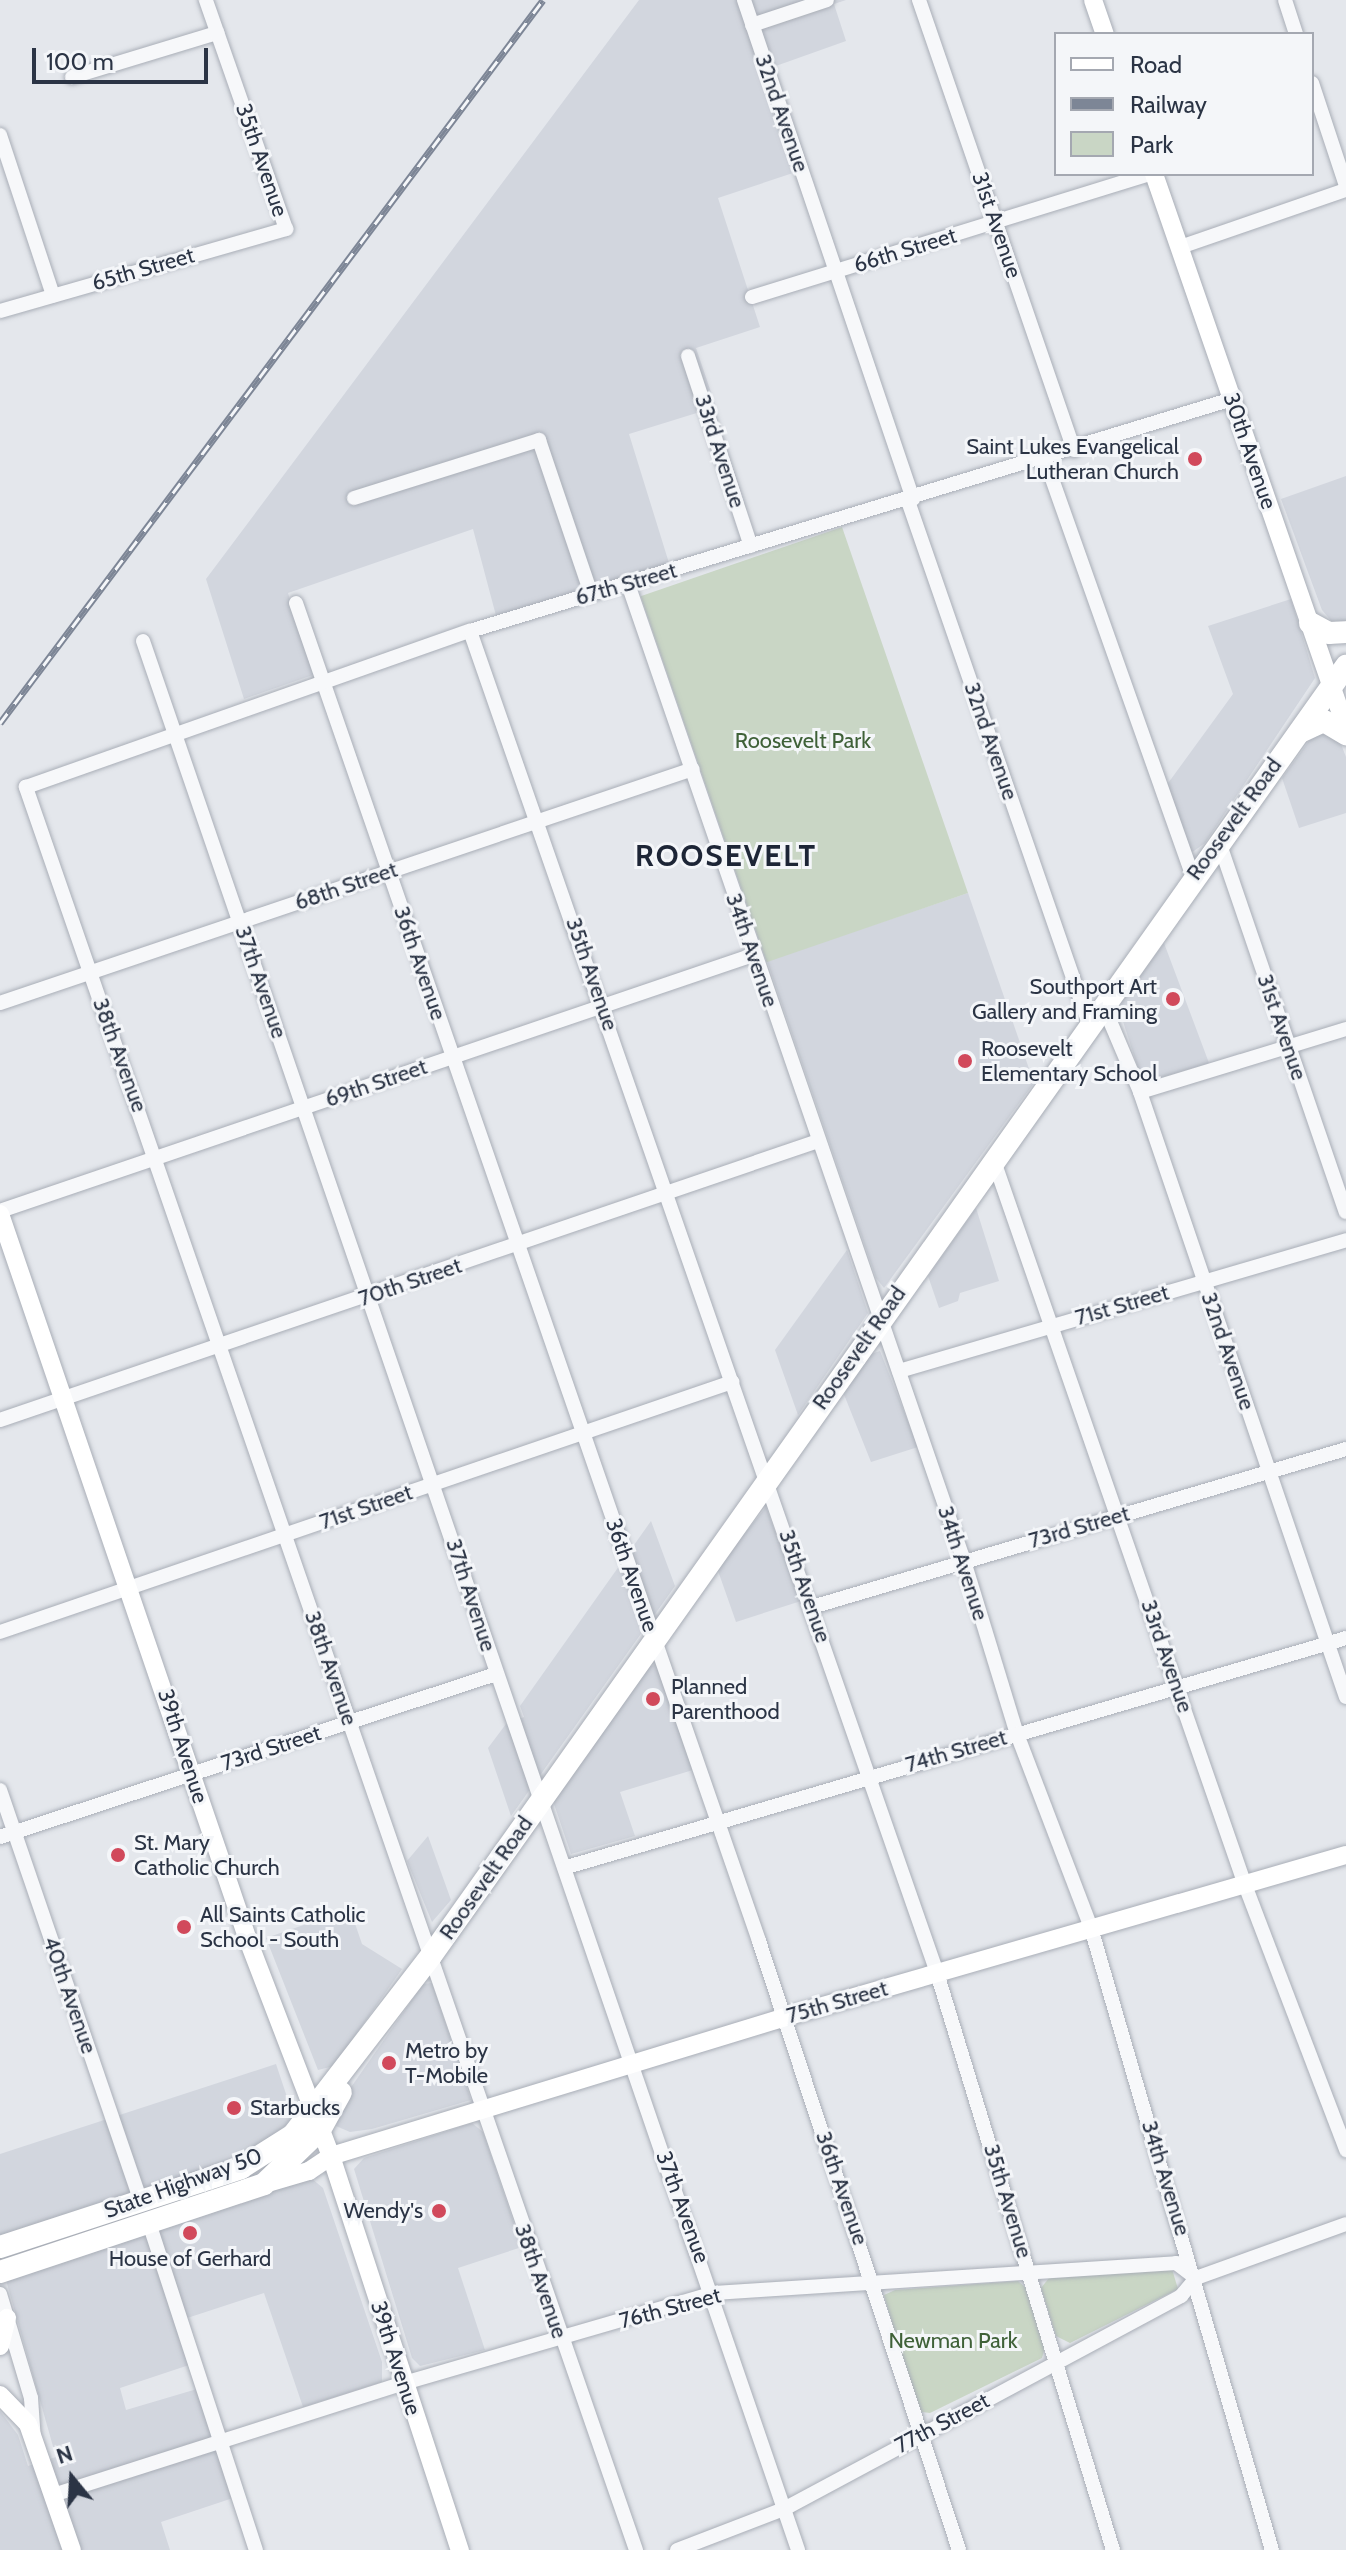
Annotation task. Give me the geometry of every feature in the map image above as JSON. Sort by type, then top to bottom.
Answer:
[{"type":"main road","points":[[1310,623],[1329,633],[1346,632]]},
{"type":"main road","name":"Roosevelt Road","points":[[376,2033],[655,1640],[767,1476],[1346,666]]},
{"type":"main road","points":[[1296,735],[1324,721],[1346,734]]},
{"type":"main road","name":"State Highway 50","points":[[0,2272],[264,2184],[300,2149],[316,2120],[376,2033]]},
{"type":"main road","name":"State Highway 50","points":[[0,2247],[266,2155],[316,2120]]},
{"type":"street","name":"35th Avenue","points":[[206,0],[286,229]]},
{"type":"street","name":"32nd Avenue","points":[[744,0],[1090,1027]]},
{"type":"street","points":[[752,25],[827,0]]},
{"type":"street","name":"31st Avenue","points":[[919,0],[1074,450]]},
{"type":"street","points":[[1093,0],[1104,32]]},
{"type":"street","points":[[1285,0],[1295,32]]},
{"type":"street","points":[[72,77],[217,33]]},
{"type":"street","points":[[1180,247],[1346,188],[1314,89]]},
{"type":"street","points":[[0,135],[53,295]]},
{"type":"street","name":"66th Street","points":[[752,297],[1146,176]]},
{"type":"street","name":"30th Avenue","points":[[1153,176],[1346,728]]},
{"type":"street","name":"65th Street","points":[[0,311],[286,229]]},
{"type":"street","name":"33rd Avenue","points":[[688,356],[751,546]]},
{"type":"street","name":"67th Street","points":[[26,787],[470,631],[911,500],[1232,399]]},
{"type":"street","points":[[354,498],[539,440],[591,594]]},
{"type":"street","points":[[1045,459],[1182,859],[1193,877]]},
{"type":"street","name":"34th Avenue","points":[[628,584],[693,769],[753,955],[964,1561],[1017,1734],[1091,1928],[1196,2278],[1272,2550]]},
{"type":"street","name":"36th Avenue","points":[[296,603],[785,2017],[959,2550]]},
{"type":"street","name":"35th Avenue","points":[[470,631],[767,1476],[937,1973],[1113,2550]]},
{"type":"street","name":"37th Avenue","points":[[143,641],[436,1483],[496,1674],[543,1798],[714,2293],[798,2550]]},
{"type":"street","name":"68th Street","points":[[0,1003],[693,769]]},
{"type":"street","name":"38th Avenue","points":[[26,787],[157,1158],[481,2110],[636,2550]]},
{"type":"street","name":"31st Avenue","points":[[1219,841],[1346,1212]]},
{"type":"street","name":"69th Street","points":[[0,1213],[753,955]]},
{"type":"street","name":"32nd Avenue","points":[[1104,1007],[1140,1092],[1346,1697]]},
{"type":"street","points":[[1140,1092],[1346,1029]]},
{"type":"street","name":"70th Street","points":[[0,1420],[371,1296],[818,1141]]},
{"type":"street","name":"33rd Avenue","points":[[994,1161],[1245,1885],[1346,2150]]},
{"type":"street","name":"39th Avenue","points":[[0,1213],[192,1774],[331,2156],[460,2550]]},
{"type":"street","name":"71st Street","points":[[899,1371],[1346,1240]]},
{"type":"street","name":"71st Street","points":[[0,1632],[732,1382]]},
{"type":"street","name":"73rd Street","points":[[812,1607],[1346,1449]]},
{"type":"street","name":"74th Street","points":[[567,1867],[1346,1638]]},
{"type":"street","name":"73rd Street","points":[[7,1835],[496,1674]]},
{"type":"street","name":"40th Avenue","points":[[0,1790],[7,1835],[140,2199]]},
{"type":"street","name":"75th Street","points":[[264,2184],[309,2171],[331,2156],[785,2017],[1346,1855]]},
{"type":"street","name":"75th Street","points":[[266,2155],[300,2149],[331,2156]]},
{"type":"street","points":[[149,2223],[256,2550]]},
{"type":"street","points":[[1196,2278],[1346,2224]]},
{"type":"street","name":"76th Street","points":[[53,2495],[404,2383],[714,2293],[1176,2263],[1196,2278]]},
{"type":"street","name":"77th Street","points":[[677,2550],[784,2509],[1181,2296],[1196,2278]]},
{"type":"street","points":[[0,2294],[31,2398],[34,2438],[72,2550]]},
{"type":"street","points":[[0,2346],[7,2318]]},
{"type":"street","points":[[0,2382],[6,2399],[34,2438]]},
{"type":"shaded area","points":[[639,0],[846,0],[834,4],[846,41],[773,67],[808,168],[718,198],[760,327],[696,348],[716,407],[629,434],[669,563],[499,627],[473,529],[288,593],[313,675],[244,699],[206,579]]},
{"type":"shaded area","points":[[1346,476],[1346,624],[1333,623],[1322,610],[1281,499]]},
{"type":"shaded area","points":[[1291,599],[1315,678],[1205,843],[1191,853],[1166,786],[1233,694],[1208,626]]},
{"type":"shaded area","points":[[1317,730],[1339,739],[1346,757],[1346,813],[1299,828],[1282,778]]},
{"type":"shaded area","points":[[968,893],[1034,1083],[884,1288],[876,1278],[767,961]]},
{"type":"shaded area","points":[[1164,943],[1209,1063],[1150,1081],[1141,1077],[1118,1006]]},
{"type":"shaded area","points":[[976,1208],[999,1281],[960,1293],[958,1301],[939,1308],[928,1276]]},
{"type":"shaded area","points":[[847,1250],[868,1313],[798,1415],[775,1350]]},
{"type":"shaded area","points":[[880,1351],[918,1447],[871,1462],[843,1392],[871,1354]]},
{"type":"shaded area","points":[[766,1507],[801,1601],[736,1622],[717,1568]]},
{"type":"shaded area","points":[[651,1521],[675,1586],[511,1816],[488,1748],[506,1724],[524,1717],[520,1706]]},
{"type":"shaded area","points":[[656,1665],[693,1770],[620,1792],[635,1836],[571,1854],[553,1801],[650,1666]]},
{"type":"shaded area","points":[[428,1836],[451,1900],[432,1922],[407,1861]]},
{"type":"shaded area","points":[[350,1909],[362,1944],[402,1969],[334,2066],[318,2070],[266,1938]]},
{"type":"shaded area","points":[[432,1983],[471,2100],[372,2129],[350,2132],[336,2126],[340,2103],[423,1984]]},
{"type":"shaded area","points":[[276,2064],[294,2118],[259,2151],[0,2241],[0,2154]]},
{"type":"shaded area","points":[[472,2123],[483,2132],[522,2247],[458,2268],[485,2350],[420,2366],[412,2358],[354,2169],[364,2158]]},
{"type":"shaded area","points":[[311,2178],[323,2188],[382,2362],[382,2382],[303,2407],[264,2293],[175,2322],[189,2365],[120,2388],[126,2410],[197,2389],[233,2498],[161,2522],[170,2550],[0,2550],[0,2411],[18,2435],[28,2466],[56,2457],[6,2280]]},
{"type":"green space","name":"Roosevelt Park","points":[[842,527],[968,893],[767,962],[641,596]]},
{"type":"green space","name":"Newman Park","points":[[1172,2269],[1178,2289],[1070,2343],[1056,2336],[1041,2288],[1049,2278]]},
{"type":"green space","name":"Newman Park","points":[[1018,2281],[1026,2288],[1045,2347],[1042,2358],[930,2413],[922,2412],[916,2407],[884,2295],[895,2290]]},
{"type":"railway","points":[[0,723],[543,0]]},
{"type":"place","name":"Saint Lukes Evangelical Lutheran Church","points":[[1195,459]]},
{"type":"place","name":"Southport Art Gallery and Framing","points":[[1173,999]]},
{"type":"place","name":"Roosevelt Elementary School","points":[[965,1061]]},
{"type":"place","name":"Planned Parenthood","points":[[653,1699]]},
{"type":"place","name":"St. Mary Catholic Church","points":[[118,1855]]},
{"type":"place","name":"All Saints Catholic School - South","points":[[184,1927]]},
{"type":"place","name":"Metro by T-Mobile","points":[[389,2063]]},
{"type":"place","name":"Starbucks","points":[[234,2108]]},
{"type":"place","name":"Wendy's","points":[[439,2211]]},
{"type":"place","name":"House of Gerhard","points":[[190,2233]]},
{"type":"district","name":"ROOSEVELT","points":[[726,856]]}]
